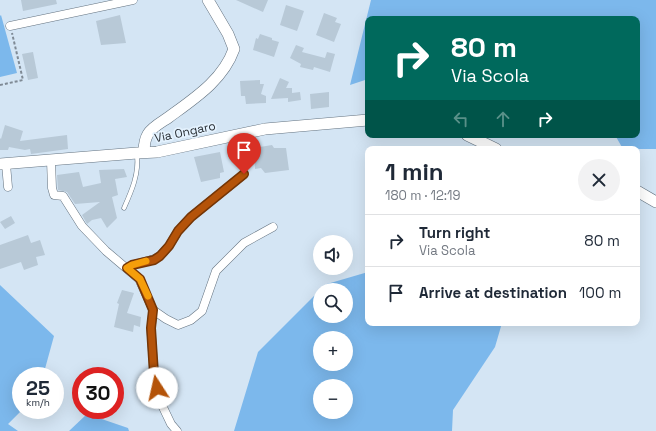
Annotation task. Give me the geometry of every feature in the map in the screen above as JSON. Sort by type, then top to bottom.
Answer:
[{"type":"main road","points":[[140,153],[147,135],[213,83],[230,61],[234,49],[228,34],[208,0]]},
{"type":"main road","name":"Via Ongaro","points":[[3,164],[157,152],[265,129],[365,120]]},
{"type":"main road","points":[[473,138],[490,146]]},
{"type":"main road","points":[[640,193],[656,202]]},
{"type":"street","points":[[10,26],[133,0]]},
{"type":"street","points":[[50,161],[54,195],[63,196],[82,226],[106,251],[140,279],[153,310],[151,328],[154,374],[160,401],[171,424],[177,431]]},
{"type":"street","name":"Via Ongaro","points":[[3,164],[8,187]]},
{"type":"street","points":[[127,268],[132,265],[154,260],[160,256],[169,246],[178,231],[191,217],[244,174]]},
{"type":"street","points":[[153,310],[178,325],[191,320],[202,311],[216,271],[244,242],[273,227]]},
{"type":"lane","points":[[124,208],[133,186],[140,153]]},
{"type":"path","points":[[0,85],[23,80],[10,26]]},
{"type":"shaded area","points":[[371,0],[656,0],[656,149],[640,149],[640,146],[621,146],[617,138],[640,138],[640,16],[367,16]]},
{"type":"shaded area","points":[[1,15],[17,73],[0,77],[0,16]]},
{"type":"shaded area","points":[[365,24],[365,80],[350,85]]},
{"type":"shaded area","points":[[365,273],[365,326],[501,326],[495,347],[453,410],[452,431],[234,431],[258,352],[313,297],[313,323],[353,323],[353,283],[330,283]]},
{"type":"shaded area","points":[[0,285],[54,336],[45,367],[12,367],[13,419],[8,424],[18,431],[0,431]]},
{"type":"shaded area","points":[[82,419],[102,419],[128,428],[129,431],[69,431]]},
{"type":"building","points":[[21,0],[56,0],[57,4],[23,11]]},
{"type":"building","points":[[236,0],[268,0],[263,12]]},
{"type":"building","points":[[286,5],[304,11],[297,31],[280,25]]},
{"type":"building","points":[[324,13],[337,18],[335,22],[341,24],[334,42],[316,35]]},
{"type":"building","points":[[120,15],[126,43],[101,45],[96,21]]},
{"type":"building","points":[[260,34],[279,42],[274,57],[253,50],[256,38],[258,39]]},
{"type":"building","points":[[296,45],[304,48],[302,52],[325,58],[327,52],[335,54],[330,72],[314,67],[313,70],[300,67],[301,64],[290,58]]},
{"type":"building","points":[[33,52],[38,78],[28,80],[22,54]]},
{"type":"building","points":[[280,78],[289,82],[286,88],[292,88],[292,93],[300,92],[301,100],[288,102],[288,98],[271,99]]},
{"type":"building","points":[[260,80],[260,84],[264,84],[261,94],[266,96],[266,103],[246,104],[245,96],[241,96],[240,81]]},
{"type":"building","points":[[329,92],[329,107],[311,109],[310,94]]},
{"type":"building","points":[[5,125],[23,131],[20,141],[67,135],[68,149],[31,154],[30,149],[25,150],[9,147],[8,150],[0,150],[0,138],[1,139]]},
{"type":"building","points":[[272,145],[274,148],[286,148],[289,170],[265,173],[261,168],[255,169],[254,148]]},
{"type":"building","points":[[220,152],[224,172],[220,173],[220,178],[201,182],[194,157]]},
{"type":"building","points":[[124,169],[127,177],[115,179],[118,195],[112,197],[117,218],[107,228],[101,218],[92,220],[87,224],[82,215],[100,202],[75,204],[67,192],[58,190],[57,175],[79,172],[83,187],[101,183],[99,170]]},
{"type":"building","points":[[11,216],[15,223],[5,229],[0,222]]},
{"type":"building","points":[[28,235],[31,243],[40,240],[45,255],[36,257],[38,265],[24,270],[21,262],[0,269],[0,245]]},
{"type":"building","points":[[122,290],[134,293],[127,313],[141,317],[140,327],[134,325],[133,332],[114,327],[119,304],[117,303]]},
{"type":"slow traffic","points":[[146,261],[127,268],[140,279],[148,296]]},
{"type":"route","points":[[157,388],[154,374],[151,328],[153,310],[140,279],[127,268],[132,265],[158,258],[169,246],[178,231],[191,217],[244,174]]}]
